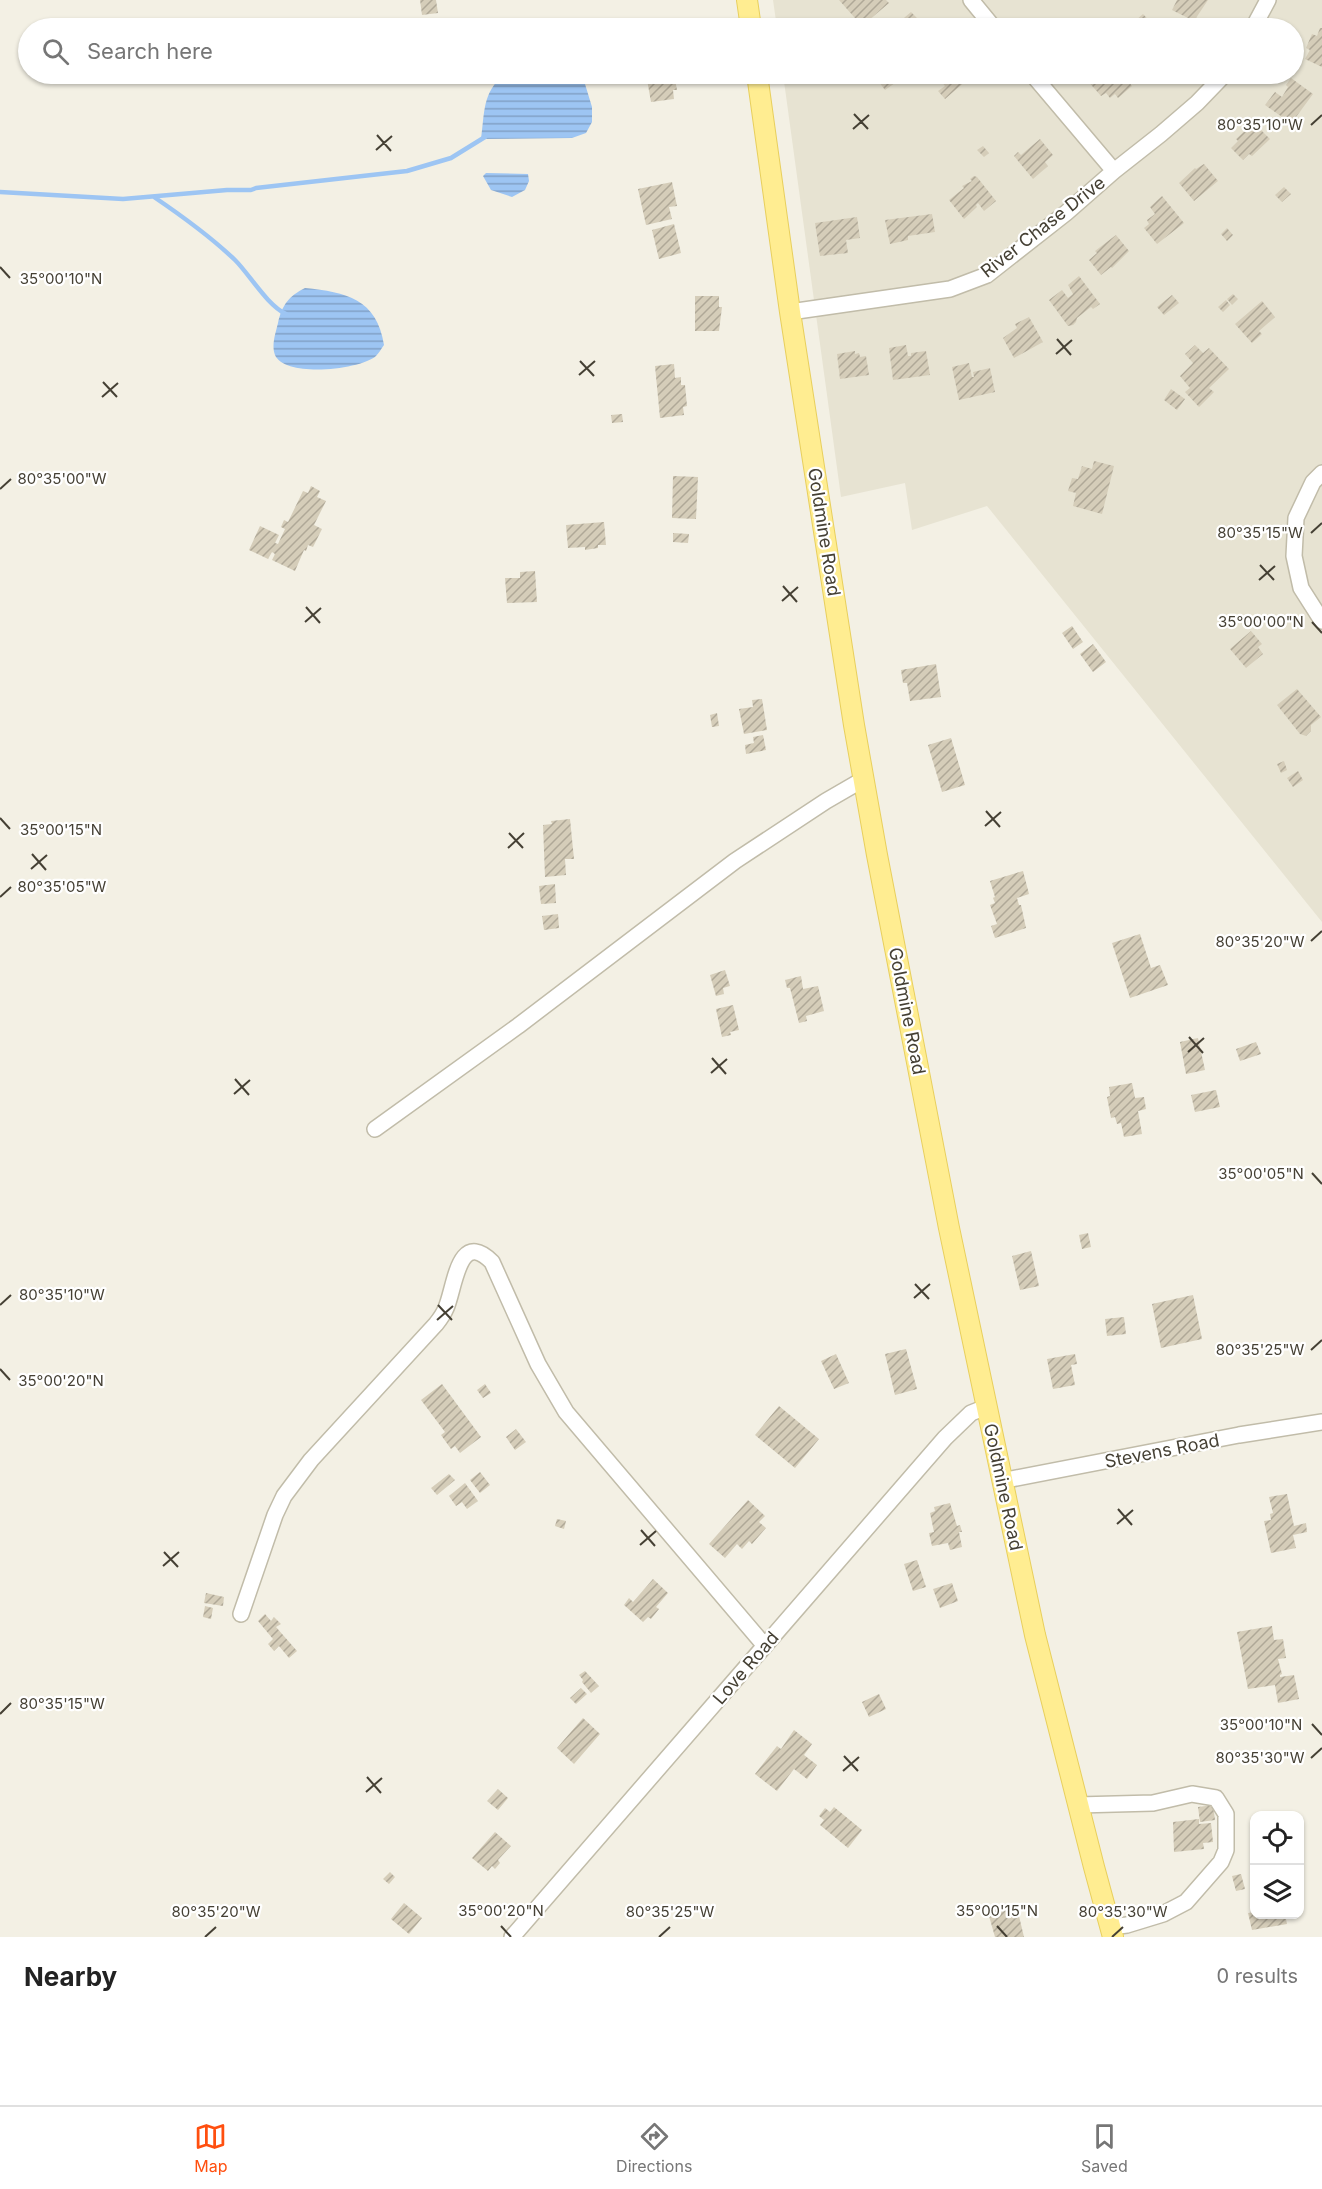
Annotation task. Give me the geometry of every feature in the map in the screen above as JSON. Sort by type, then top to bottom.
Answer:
[{"type":"main road","points":[[747,0],[750,18]]},
{"type":"main road","name":"Goldmine Road","points":[[758,84],[790,312],[864,779],[909,1022],[1001,1481],[1035,1635],[1112,1932]]},
{"type":"street","points":[[970,0],[985,18]]},
{"type":"street","points":[[1258,18],[1268,0]]},
{"type":"street","points":[[1040,84],[1114,171]]},
{"type":"street","name":"River Chase Drive","points":[[790,312],[950,289],[987,275],[1066,213],[1197,103],[1215,84]]},
{"type":"street","points":[[1322,472],[1313,482],[1296,518],[1294,556],[1301,588],[1322,621]]},
{"type":"street","points":[[375,1129],[518,1026],[735,861],[826,801],[864,779]]},
{"type":"street","points":[[241,1614],[275,1515],[284,1496],[311,1460],[436,1324],[446,1308],[457,1267],[464,1257],[475,1252],[483,1254],[492,1262],[538,1364],[566,1412],[765,1646]]},
{"type":"street","name":"Love Road","points":[[513,1937],[945,1438],[971,1413],[986,1407]]},
{"type":"street","name":"Stevens Road","points":[[1001,1481],[1239,1435],[1322,1422]]},
{"type":"street","points":[[1078,1805],[1153,1803],[1192,1794],[1216,1798],[1226,1814],[1226,1850],[1221,1862],[1195,1893],[1186,1902],[1163,1914],[1112,1932]]},
{"type":"shaded area","points":[[773,0],[1322,0],[1322,922],[987,506],[912,530],[905,483],[841,497],[784,84],[1304,84],[1304,18],[776,18]]},
{"type":"water","points":[[495,84],[585,84],[592,107],[592,122],[586,133],[572,138],[481,139],[484,111]]},
{"type":"water","points":[[486,173],[528,174],[529,181],[525,190],[512,197],[491,190],[483,176]]},
{"type":"water","points":[[305,288],[334,292],[357,301],[367,308],[380,330],[384,345],[376,356],[355,365],[340,368],[307,369],[293,367],[282,362],[275,355],[274,347],[280,317],[287,302]]},
{"type":"building","points":[[420,0],[436,0],[438,13],[422,15]]},
{"type":"building","points":[[839,0],[886,0],[889,3],[871,18],[855,18]]},
{"type":"building","points":[[1177,0],[1208,0],[1196,18],[1188,18],[1172,10]]},
{"type":"building","points":[[911,12],[917,18],[904,18]]},
{"type":"building","points":[[1322,28],[1322,67],[1305,59],[1310,50],[1306,48],[1312,34],[1317,36]]},
{"type":"building","points":[[648,84],[676,84],[677,90],[673,90],[674,99],[651,102]]},
{"type":"building","points":[[880,84],[894,84],[885,90]]},
{"type":"building","points":[[943,84],[962,84],[945,99],[938,91],[945,86]]},
{"type":"building","points":[[1090,84],[1130,84],[1132,86],[1118,98],[1115,94],[1110,98],[1106,93],[1101,96]]},
{"type":"building","points":[[1299,84],[1313,94],[1296,117],[1298,120],[1292,124],[1265,105],[1275,92],[1282,97],[1288,87],[1286,85]]},
{"type":"building","points":[[1255,124],[1270,139],[1252,156],[1249,154],[1243,160],[1231,148],[1238,141],[1236,139]]},
{"type":"building","points":[[1040,139],[1053,155],[1045,162],[1048,166],[1033,179],[1014,156],[1018,152],[1021,155]]},
{"type":"building","points":[[983,146],[989,153],[984,157],[977,150]]},
{"type":"building","points":[[1204,164],[1218,181],[1194,201],[1179,183],[1195,168]]},
{"type":"building","points":[[974,176],[996,201],[984,211],[978,203],[977,207],[964,219],[949,200],[964,188],[962,186],[972,181],[970,179]]},
{"type":"building","points":[[672,182],[677,206],[669,207],[672,219],[646,225],[638,189]]},
{"type":"building","points":[[1284,187],[1291,194],[1282,202],[1275,195]]},
{"type":"building","points":[[1162,196],[1184,223],[1157,244],[1144,228],[1149,224],[1147,220],[1155,214],[1150,207]]},
{"type":"building","points":[[932,214],[935,232],[908,236],[908,240],[890,244],[885,220]]},
{"type":"building","points":[[857,217],[860,238],[846,240],[848,253],[820,256],[815,223]]},
{"type":"building","points":[[674,224],[681,253],[659,259],[652,230]]},
{"type":"building","points":[[1227,228],[1233,235],[1227,241],[1221,234]]},
{"type":"building","points":[[1116,235],[1129,251],[1112,268],[1101,275],[1089,260],[1097,253],[1095,251]]},
{"type":"building","points":[[1079,276],[1100,304],[1093,309],[1091,307],[1077,318],[1073,325],[1068,326],[1049,300],[1062,290],[1068,298],[1073,294],[1068,285]]},
{"type":"building","points":[[1233,294],[1238,299],[1232,305],[1227,299]]},
{"type":"building","points":[[1172,295],[1179,303],[1164,315],[1157,307]]},
{"type":"building","points":[[695,296],[719,296],[719,307],[722,307],[719,331],[695,331]]},
{"type":"building","points":[[1226,300],[1230,305],[1223,312],[1218,307]]},
{"type":"building","points":[[1262,301],[1275,317],[1259,331],[1262,334],[1252,343],[1235,324]]},
{"type":"building","points":[[1029,317],[1043,342],[1014,358],[1003,338],[1017,328],[1015,324]]},
{"type":"building","points":[[906,345],[908,356],[911,356],[911,353],[926,351],[930,375],[893,380],[889,348]]},
{"type":"building","points":[[1195,345],[1203,353],[1209,348],[1229,369],[1209,388],[1214,392],[1199,407],[1185,392],[1190,388],[1180,376],[1193,363],[1185,354]]},
{"type":"building","points":[[855,351],[855,354],[859,353],[860,357],[866,356],[869,375],[840,379],[837,354]]},
{"type":"building","points":[[969,363],[972,377],[974,377],[973,372],[990,368],[995,392],[959,400],[952,367]]},
{"type":"building","points":[[674,364],[675,378],[681,377],[681,385],[685,385],[687,406],[683,407],[684,415],[660,418],[655,366]]},
{"type":"building","points":[[1171,389],[1185,399],[1177,410],[1164,400]]},
{"type":"building","points":[[622,414],[623,422],[612,423],[611,415]]},
{"type":"building","points":[[1094,461],[1114,466],[1102,514],[1073,506],[1076,493],[1068,491],[1072,478],[1078,479],[1082,466],[1092,469]]},
{"type":"building","points":[[673,476],[698,477],[696,519],[672,518]]},
{"type":"building","points":[[311,486],[320,491],[317,497],[326,501],[314,525],[322,529],[313,547],[308,545],[306,551],[304,550],[295,571],[272,560],[275,554],[272,552],[268,559],[249,550],[260,526],[279,535],[275,543],[278,544],[285,529],[281,527],[284,520],[288,522],[303,491],[308,493]]},
{"type":"building","points":[[604,522],[606,545],[598,545],[598,548],[585,550],[585,547],[568,548],[566,525]]},
{"type":"building","points":[[673,533],[689,534],[688,543],[673,542]]},
{"type":"building","points":[[535,571],[537,602],[507,603],[505,578],[520,578],[520,572]]},
{"type":"building","points":[[1072,626],[1083,642],[1073,649],[1062,633]]},
{"type":"building","points":[[1251,631],[1262,644],[1258,647],[1263,654],[1246,668],[1230,649]]},
{"type":"building","points":[[1093,644],[1106,662],[1093,672],[1080,654]]},
{"type":"building","points":[[936,664],[941,697],[910,701],[907,683],[903,683],[901,670]]},
{"type":"building","points":[[1297,689],[1321,717],[1311,725],[1311,731],[1306,736],[1300,734],[1277,705]]},
{"type":"building","points":[[762,699],[767,730],[744,734],[739,709],[753,707],[752,700]]},
{"type":"building","points":[[717,713],[719,726],[712,727],[710,715]]},
{"type":"building","points":[[763,735],[766,750],[746,754],[745,745],[754,743],[753,737]]},
{"type":"building","points":[[951,738],[965,785],[942,792],[928,745]]},
{"type":"building","points":[[1284,761],[1287,770],[1281,773],[1277,764]]},
{"type":"building","points":[[1298,771],[1303,780],[1293,787],[1287,778]]},
{"type":"building","points":[[570,819],[574,859],[565,859],[566,875],[545,877],[543,825],[552,824],[551,821]]},
{"type":"building","points":[[1023,871],[1029,894],[1017,898],[1021,905],[1026,928],[995,938],[991,926],[997,924],[990,905],[995,903],[993,898],[995,897],[990,881]]},
{"type":"building","points":[[555,884],[556,903],[541,904],[539,886]]},
{"type":"building","points":[[558,914],[559,928],[544,930],[542,916]]},
{"type":"building","points":[[1140,934],[1151,968],[1160,965],[1168,985],[1130,998],[1112,943]]},
{"type":"building","points":[[725,970],[730,986],[723,988],[724,994],[716,996],[710,975]]},
{"type":"building","points":[[801,976],[803,989],[818,986],[824,1011],[806,1016],[807,1021],[799,1023],[790,988],[787,988],[785,980]]},
{"type":"building","points":[[733,1005],[739,1030],[722,1037],[716,1009]]},
{"type":"building","points":[[1198,1038],[1205,1070],[1186,1074],[1180,1042]]},
{"type":"building","points":[[1256,1042],[1261,1054],[1240,1061],[1236,1049]]},
{"type":"building","points":[[1132,1083],[1135,1098],[1144,1097],[1146,1109],[1138,1111],[1142,1134],[1124,1137],[1121,1123],[1117,1124],[1115,1117],[1111,1118],[1107,1097],[1110,1096],[1109,1087]]},
{"type":"building","points":[[1216,1090],[1220,1107],[1195,1112],[1191,1095]]},
{"type":"building","points":[[1088,1233],[1091,1247],[1082,1249],[1079,1235]]},
{"type":"building","points":[[1031,1251],[1039,1286],[1020,1290],[1012,1256]]},
{"type":"building","points":[[1193,1295],[1202,1339],[1161,1348],[1152,1304]]},
{"type":"building","points":[[1124,1317],[1126,1334],[1107,1336],[1105,1319]]},
{"type":"building","points":[[906,1349],[917,1389],[895,1395],[885,1354]]},
{"type":"building","points":[[836,1354],[849,1383],[834,1389],[821,1361]]},
{"type":"building","points":[[1075,1354],[1077,1364],[1071,1365],[1075,1385],[1053,1389],[1047,1359]]},
{"type":"building","points":[[442,1384],[481,1437],[460,1453],[455,1446],[451,1449],[441,1435],[445,1432],[421,1400]]},
{"type":"building","points":[[485,1384],[491,1393],[483,1398],[477,1390]]},
{"type":"building","points":[[779,1406],[819,1439],[795,1468],[755,1435]]},
{"type":"building","points":[[516,1429],[526,1442],[515,1450],[506,1437]]},
{"type":"building","points":[[480,1472],[490,1485],[480,1493],[470,1480]]},
{"type":"building","points":[[449,1474],[455,1480],[437,1495],[431,1488]]},
{"type":"building","points":[[465,1483],[478,1501],[467,1509],[462,1502],[456,1506],[449,1496]]},
{"type":"building","points":[[1287,1494],[1294,1526],[1306,1523],[1307,1532],[1293,1535],[1296,1548],[1271,1553],[1264,1521],[1271,1520],[1270,1514],[1273,1513],[1269,1497]]},
{"type":"building","points":[[748,1500],[765,1516],[759,1522],[766,1528],[752,1544],[749,1541],[742,1549],[737,1544],[725,1558],[709,1544]]},
{"type":"building","points":[[950,1503],[957,1526],[960,1525],[962,1532],[959,1532],[962,1547],[950,1550],[948,1543],[932,1546],[929,1533],[934,1532],[930,1513],[935,1511],[934,1507]]},
{"type":"building","points":[[557,1519],[566,1521],[564,1529],[555,1526]]},
{"type":"building","points":[[917,1560],[926,1587],[913,1591],[904,1564]]},
{"type":"building","points":[[653,1579],[668,1593],[656,1607],[659,1609],[651,1619],[648,1617],[643,1622],[624,1605],[629,1598],[633,1602]]},
{"type":"building","points":[[952,1583],[958,1601],[940,1608],[933,1589]]},
{"type":"building","points":[[206,1593],[224,1597],[223,1606],[204,1603]]},
{"type":"building","points":[[205,1606],[213,1608],[211,1619],[203,1617]]},
{"type":"building","points":[[265,1614],[271,1621],[274,1617],[281,1624],[276,1627],[297,1651],[289,1658],[279,1646],[274,1651],[268,1644],[273,1639],[258,1621]]},
{"type":"building","points":[[1272,1626],[1274,1640],[1283,1639],[1286,1658],[1278,1659],[1282,1674],[1280,1677],[1294,1675],[1299,1699],[1278,1703],[1275,1685],[1248,1689],[1237,1632]]},
{"type":"building","points":[[585,1671],[599,1686],[591,1693],[579,1675]]},
{"type":"building","points":[[581,1688],[587,1694],[576,1704],[570,1698]]},
{"type":"building","points":[[879,1694],[886,1709],[869,1717],[862,1702]]},
{"type":"building","points":[[583,1718],[600,1734],[574,1764],[557,1748]]},
{"type":"building","points":[[794,1730],[812,1744],[804,1755],[817,1765],[807,1779],[794,1769],[777,1791],[755,1774],[777,1746],[781,1749]]},
{"type":"building","points":[[498,1789],[508,1798],[498,1810],[487,1801]]},
{"type":"building","points":[[1213,1805],[1215,1820],[1200,1822],[1198,1807]]},
{"type":"building","points":[[834,1807],[862,1830],[848,1848],[820,1825],[824,1820],[819,1816],[825,1808],[830,1812]]},
{"type":"building","points":[[1199,1819],[1199,1824],[1211,1823],[1213,1842],[1203,1843],[1204,1849],[1174,1852],[1173,1822]]},
{"type":"building","points":[[495,1832],[511,1846],[498,1860],[500,1863],[495,1869],[492,1866],[488,1871],[472,1858]]},
{"type":"building","points":[[390,1872],[395,1877],[389,1884],[383,1879]]},
{"type":"building","points":[[1241,1874],[1245,1889],[1236,1891],[1232,1876]]},
{"type":"building","points":[[404,1903],[422,1918],[409,1934],[391,1919]]},
{"type":"building","points":[[1010,1903],[1013,1914],[1018,1912],[1024,1937],[995,1937],[987,1909]]},
{"type":"building","points":[[1248,1913],[1250,1913],[1250,1919],[1286,1919],[1287,1924],[1252,1930]]},
{"type":"waterway","points":[[0,192],[123,199],[251,190],[407,171],[451,158],[485,137]]},
{"type":"waterway","points":[[154,197],[225,251],[241,266],[272,304],[286,314]]}]
